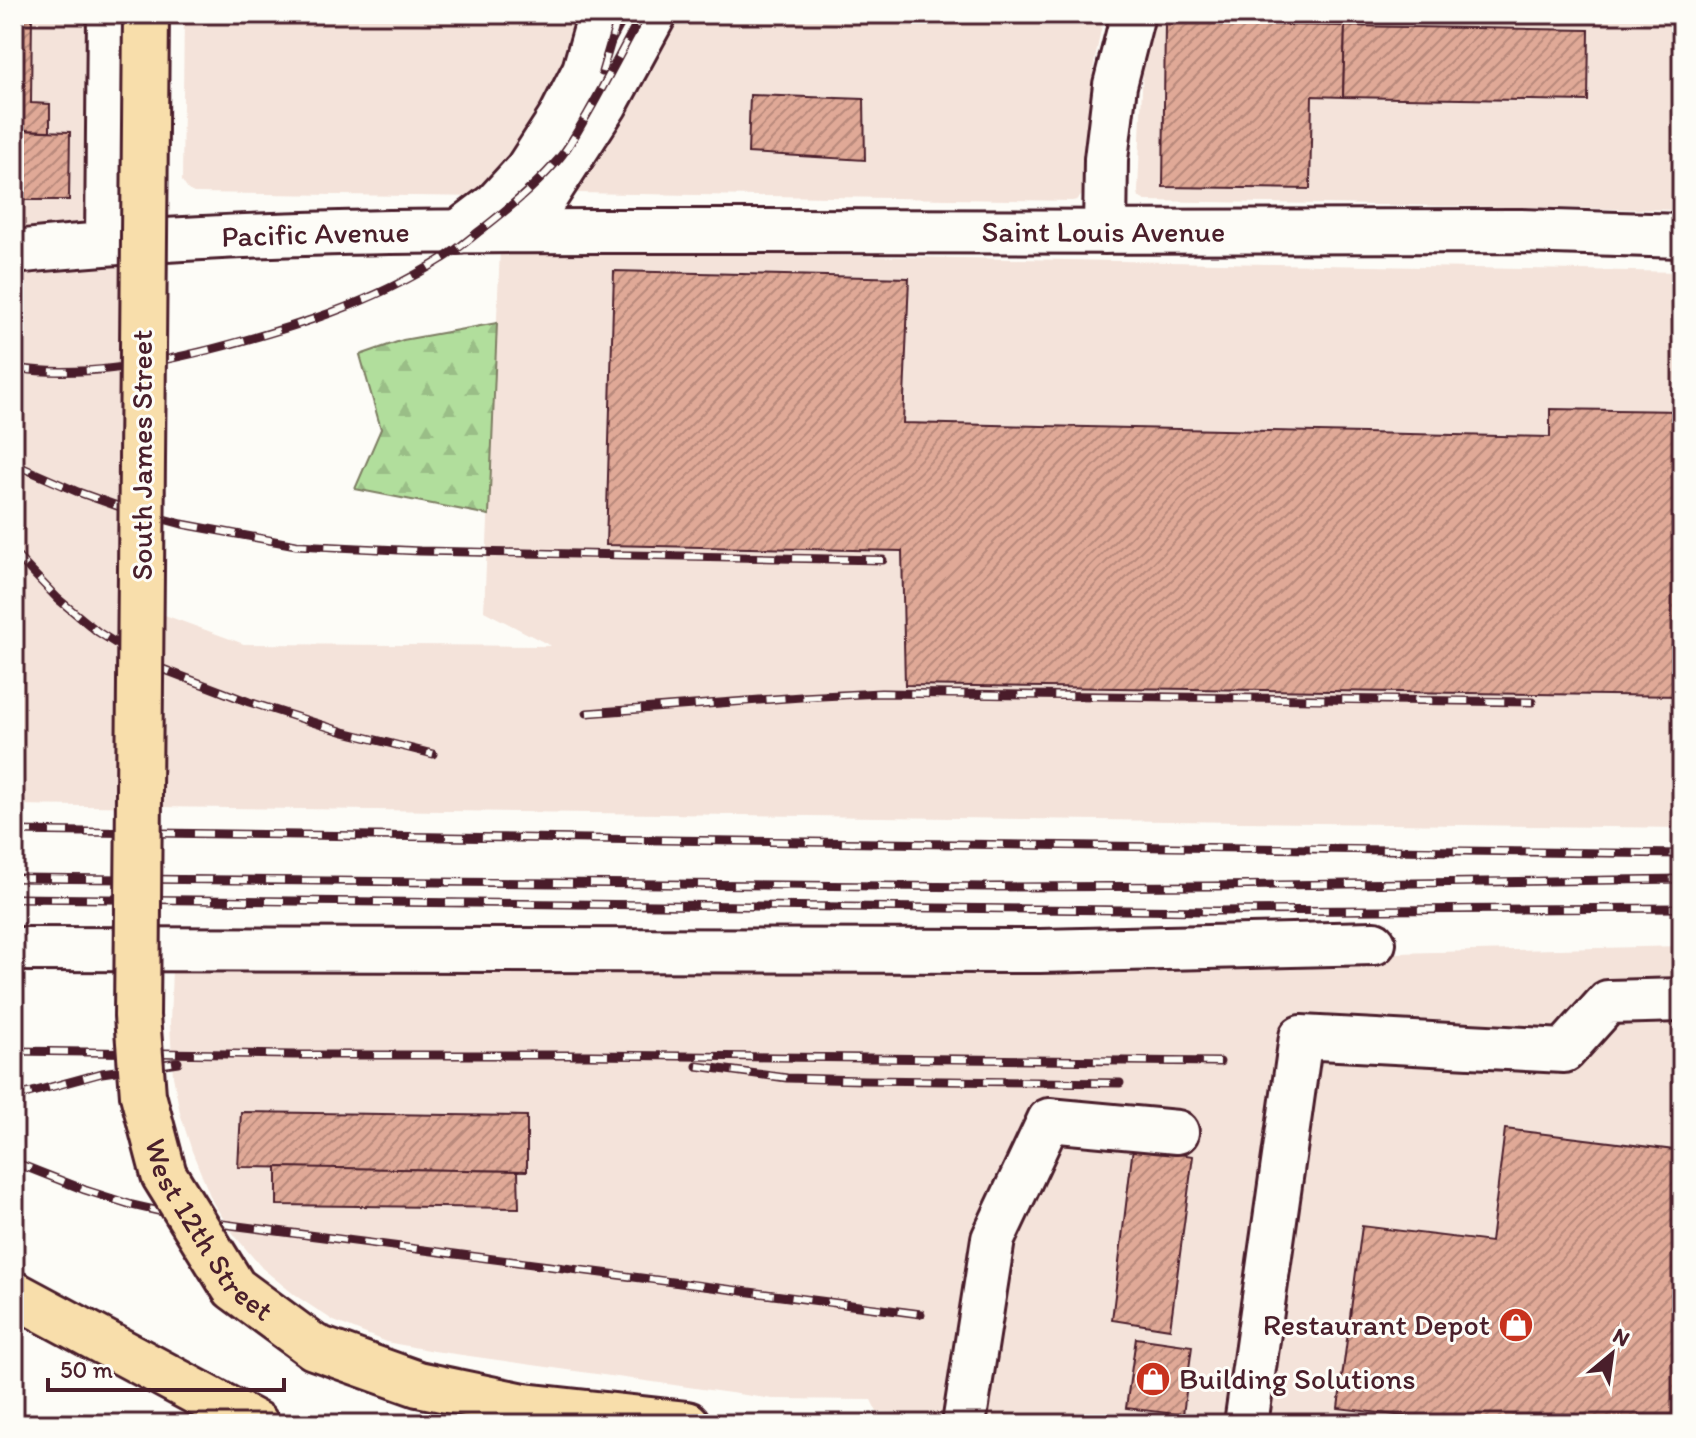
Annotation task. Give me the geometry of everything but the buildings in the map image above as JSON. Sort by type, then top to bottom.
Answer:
[{"type":"main road","name":"South James Street","points":[[138,895],[146,14]]},
{"type":"main road","name":"West 12th Street","points":[[138,895],[137,1016],[143,1095],[164,1175],[234,1288],[314,1347],[418,1384],[524,1406],[687,1424]]},
{"type":"main road","points":[[14,1294],[256,1424]]},
{"type":"street","points":[[107,242],[109,14]]},
{"type":"street","points":[[458,232],[496,203],[526,170],[559,119],[584,70],[600,14]]},
{"type":"street","points":[[524,231],[606,104],[655,14]]},
{"type":"street","points":[[1105,232],[1106,159],[1115,85],[1133,14]]},
{"type":"street","name":"Pacific Avenue","points":[[14,252],[107,242],[258,234],[524,231]]},
{"type":"street","name":"Saint Louis Avenue","points":[[524,231],[1521,231],[1682,236]]},
{"type":"street","points":[[14,949],[1040,951],[1374,943]]},
{"type":"street","points":[[1246,1424],[1301,1037],[1564,1051],[1608,1002],[1682,1000]]},
{"type":"street","points":[[964,1424],[993,1239],[1049,1120],[1177,1132]]},
{"type":"shaded area","points":[[14,14],[127,14],[129,602],[244,644],[551,646],[484,611],[500,249],[1682,272],[1682,828],[14,805]]},
{"type":"shaded area","points":[[184,14],[572,14],[572,55],[570,65],[487,197],[194,193],[182,181]]},
{"type":"shaded area","points":[[665,14],[1104,14],[1093,70],[1084,193],[1072,201],[575,193],[573,189]]},
{"type":"shaded area","points":[[1148,14],[1682,14],[1682,210],[1145,201],[1138,192],[1144,35]]},
{"type":"shaded area","points":[[1682,946],[1682,1424],[1016,1424],[877,1412],[871,1400],[773,1399],[386,1342],[334,1321],[296,1296],[262,1268],[235,1236],[213,1203],[192,1151],[173,1076],[170,1024],[172,967],[1317,955]]},
{"type":"green space","points":[[497,323],[489,515],[355,489],[381,429],[360,355],[403,340]]},
{"type":"railway","points":[[602,72],[619,14]]},
{"type":"railway","points":[[14,368],[89,371],[188,355],[330,313],[415,275],[452,252],[501,214],[557,161],[587,115],[642,14]]},
{"type":"railway","points":[[14,464],[123,508],[182,524],[296,545],[420,551],[883,560]]},
{"type":"railway","points":[[14,553],[58,599],[98,632],[147,663],[249,702],[344,732],[433,754]]},
{"type":"railway","points":[[587,713],[881,693],[1532,702]]},
{"type":"railway","points":[[14,831],[1682,854]]},
{"type":"railway","points":[[14,878],[990,887],[1682,879]]},
{"type":"railway","points":[[14,898],[1215,911],[1682,908]]},
{"type":"railway","points":[[14,1051],[1220,1062]]},
{"type":"railway","points":[[14,1097],[102,1073],[178,1062]]},
{"type":"railway","points":[[697,1066],[787,1078],[1120,1083]]},
{"type":"railway","points":[[14,1162],[132,1205],[207,1222],[921,1314]]},
{"type":"place","name":"Restaurant Depot","points":[[1516,1325]]},
{"type":"place","name":"Building Solutions","points":[[1153,1379]]}]
